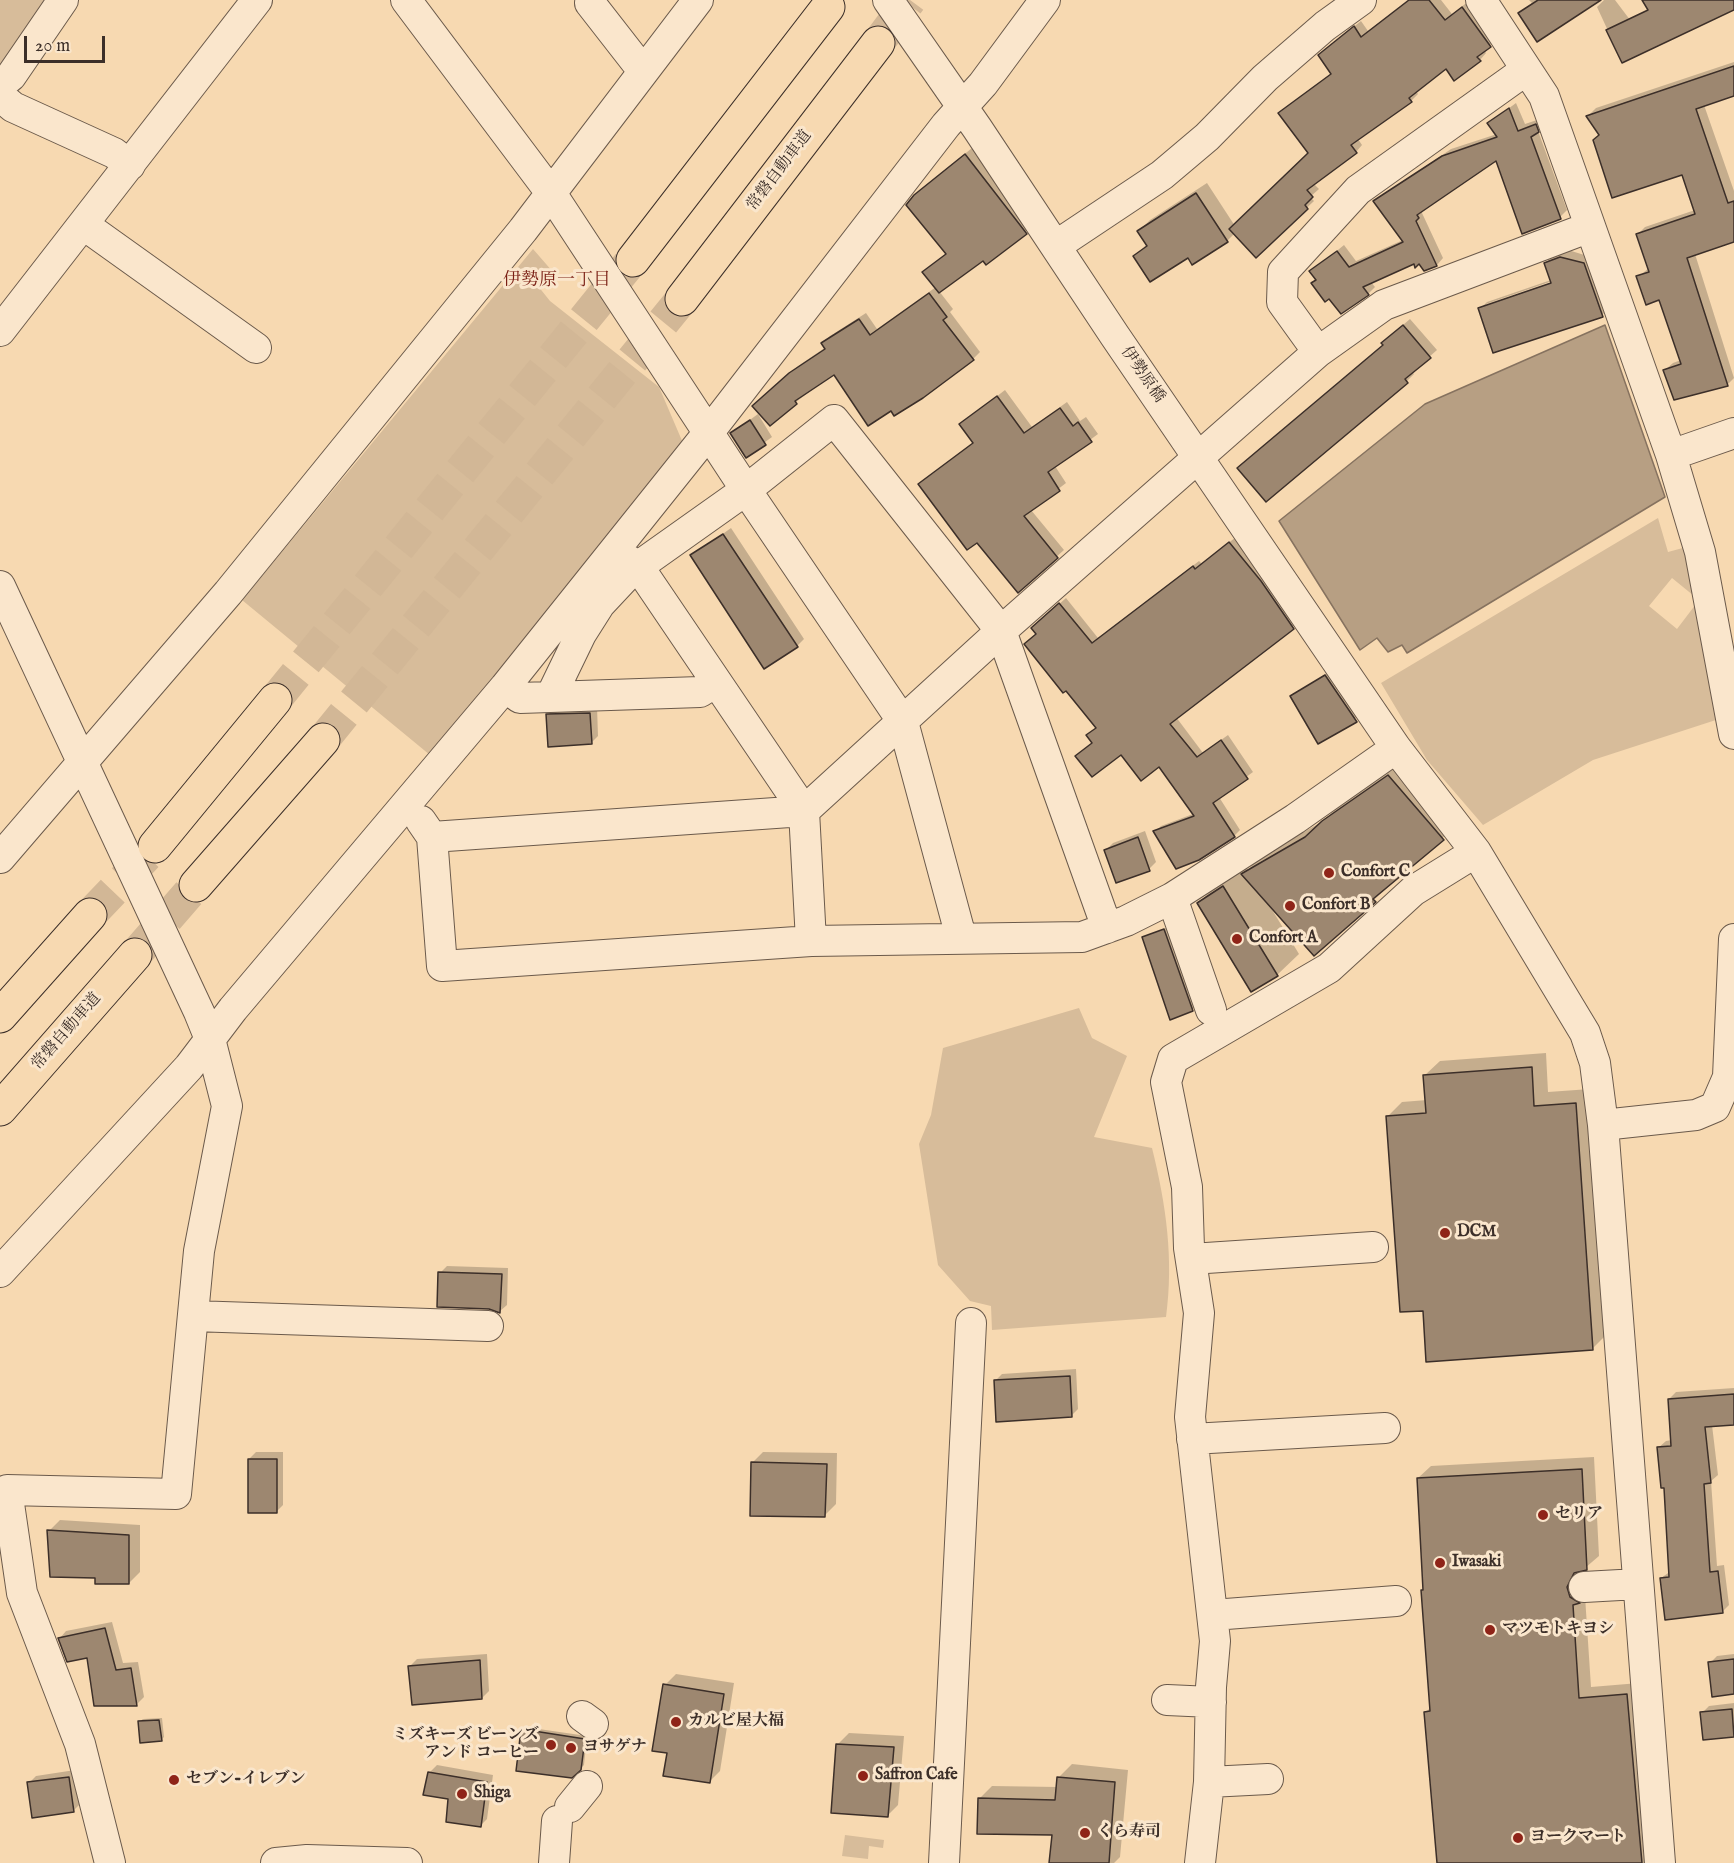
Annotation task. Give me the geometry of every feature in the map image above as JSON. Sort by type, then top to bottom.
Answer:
[{"type":"highway","points":[[633,260],[828,7]]},
{"type":"highway","name":"常磐自動車道","points":[[681,299],[878,43]]},
{"type":"highway","points":[[155,846],[274,700]]},
{"type":"highway","points":[[196,885],[323,740]]},
{"type":"highway","points":[[0,1016],[90,915]]},
{"type":"highway","name":"常磐自動車道","points":[[0,1109],[135,955]]},
{"type":"street","points":[[0,85],[11,76],[63,0]]},
{"type":"street","points":[[0,331],[257,0]]},
{"type":"street","points":[[406,0],[551,193],[746,490],[903,722],[961,937]]},
{"type":"street","points":[[0,858],[228,593],[551,193],[698,0]]},
{"type":"street","name":"伊勢原橋","points":[[888,0],[1057,245],[1396,748],[1476,852],[1585,1033],[1595,1063],[1603,1125],[1660,1863]]},
{"type":"street","points":[[551,696],[581,634],[626,559],[709,432],[962,106],[983,84],[1045,0]]},
{"type":"street","points":[[1057,245],[1162,175],[1207,137],[1265,78],[1325,26],[1361,0]]},
{"type":"street","points":[[1481,0],[1544,96],[1671,455],[1700,552],[1734,734]]},
{"type":"street","points":[[590,3],[643,71]]},
{"type":"street","points":[[1318,352],[1282,302],[1283,272],[1359,190],[1526,70]]},
{"type":"street","points":[[0,96],[13,107],[114,153],[130,165]]},
{"type":"street","points":[[84,225],[256,348]]},
{"type":"street","points":[[432,837],[804,811],[1001,631],[1318,352],[1384,305],[1590,227]]},
{"type":"street","points":[[0,1272],[189,1067],[505,687],[626,559],[746,490],[834,420],[1001,631],[1107,928]]},
{"type":"street","points":[[1671,455],[1734,433]]},
{"type":"street","points":[[626,559],[717,682],[804,811],[811,941]]},
{"type":"street","points":[[0,586],[210,1039],[227,1106],[200,1251],[177,1494],[7,1491],[11,1592],[80,1744],[110,1863]]},
{"type":"street","points":[[505,687],[520,698],[700,692],[717,682]]},
{"type":"street","points":[[408,801],[432,837],[442,966],[811,941],[1082,937],[1172,898],[1295,819],[1396,748]]},
{"type":"street","points":[[1200,1863],[1209,1782],[1215,1641],[1190,1417],[1199,1313],[1191,1259],[1186,1187],[1166,1082],[1173,1059],[1329,968],[1413,891],[1476,852]]},
{"type":"street","points":[[1172,898],[1211,1010]]},
{"type":"street","points":[[1603,1125],[1696,1115],[1715,1107],[1728,1077],[1734,939]]},
{"type":"street","points":[[1191,1259],[1373,1247]]},
{"type":"street","points":[[193,1316],[488,1326]]},
{"type":"street","points":[[944,1863],[971,1323]]},
{"type":"street","points":[[1192,1439],[1385,1428]]},
{"type":"street","points":[[1585,1597],[1638,1594]]},
{"type":"street","points":[[1213,1615],[1396,1601]]},
{"type":"street","points":[[1167,1700],[1211,1702]]},
{"type":"street","points":[[1209,1782],[1268,1779]]},
{"type":"street","points":[[554,1863],[571,1804]]},
{"type":"street","points":[[276,1863],[407,1863]]},
{"type":"shaded area","points":[[0,0],[51,0],[0,69]]},
{"type":"shaded area","points":[[533,249],[553,272],[538,286],[550,301],[659,387],[683,443],[430,755],[242,600]]},
{"type":"shaded area","points":[[1605,325],[1665,497],[1407,653],[1402,645],[1388,652],[1377,638],[1360,650],[1279,521],[1425,404]]},
{"type":"shaded area","points":[[1658,518],[1668,552],[1690,546],[1722,718],[1593,760],[1483,825],[1427,760],[1381,683]],"holes":[[[1672,578],[1699,600],[1677,629],[1649,606]]]},
{"type":"shaded area","points":[[1079,1008],[1092,1038],[1127,1056],[1094,1137],[1152,1148],[1165,1211],[1169,1253],[1166,1317],[992,1330],[991,1306],[970,1301],[938,1265],[919,1144],[931,1115],[943,1048]]},
{"type":"shaded area","points":[[845,1835],[884,1840],[883,1848],[869,1846],[868,1859],[842,1856]]},
{"type":"building","points":[[1409,0],[1429,0],[1445,20],[1462,7],[1491,47],[1477,57],[1481,61],[1454,81],[1446,69],[1409,98],[1412,102],[1351,145],[1357,153],[1307,190],[1313,197],[1305,205],[1308,209],[1256,258],[1229,229],[1308,153],[1278,113],[1331,74],[1318,55],[1354,26],[1361,37]]},
{"type":"building","points":[[1538,0],[1601,0],[1537,42],[1518,13]]},
{"type":"building","points":[[1642,0],[1734,0],[1734,10],[1622,63],[1606,30],[1648,10]]},
{"type":"building","points":[[1734,66],[1734,96],[1696,109],[1728,203],[1734,201],[1734,242],[1687,258],[1728,386],[1674,400],[1663,370],[1681,364],[1659,300],[1646,305],[1636,276],[1649,272],[1636,234],[1695,214],[1682,175],[1612,198],[1593,140],[1599,135],[1586,116]]},
{"type":"building","points":[[1509,108],[1518,131],[1536,124],[1539,132],[1531,137],[1561,219],[1522,234],[1496,161],[1417,215],[1419,218],[1416,221],[1437,266],[1424,271],[1419,264],[1415,268],[1414,264],[1363,287],[1369,295],[1341,314],[1329,299],[1325,302],[1311,283],[1316,280],[1309,271],[1337,251],[1349,267],[1403,242],[1373,201],[1442,156],[1497,137],[1487,123]]},
{"type":"building","points":[[965,154],[1027,234],[986,265],[983,261],[939,293],[922,272],[946,254],[906,205],[914,195]]},
{"type":"building","points":[[1196,193],[1228,242],[1192,265],[1188,258],[1150,282],[1133,256],[1147,246],[1137,231]]},
{"type":"building","points":[[1560,257],[1584,263],[1603,317],[1493,353],[1478,308],[1551,283],[1544,263]]},
{"type":"building","points":[[929,293],[947,317],[943,320],[974,360],[923,398],[894,416],[891,411],[868,426],[834,375],[795,401],[797,404],[770,426],[752,406],[789,373],[825,349],[821,343],[859,319],[870,335]]},
{"type":"building","points":[[1403,325],[1431,358],[1405,379],[1408,383],[1266,502],[1237,468],[1383,345],[1381,343]]},
{"type":"building","points":[[997,396],[1024,433],[1060,408],[1073,426],[1078,422],[1092,442],[1048,472],[1060,491],[1024,516],[1058,558],[1018,593],[977,543],[967,550],[918,484],[973,443],[959,424]]},
{"type":"building","points":[[750,420],[766,445],[746,458],[730,433]]},
{"type":"building","points":[[723,534],[798,647],[764,669],[690,555]]},
{"type":"building","points":[[1229,542],[1261,581],[1294,629],[1170,724],[1197,757],[1221,740],[1248,779],[1213,803],[1235,837],[1199,860],[1176,869],[1153,831],[1194,816],[1159,767],[1141,781],[1121,755],[1092,777],[1075,756],[1092,743],[1086,735],[1096,728],[1066,691],[1063,693],[1024,644],[1036,634],[1031,628],[1059,603],[1092,643],[1193,566],[1195,569]]},
{"type":"building","points":[[1325,675],[1357,722],[1318,744],[1290,696]]},
{"type":"building","points":[[590,713],[592,744],[548,747],[546,714]]},
{"type":"building","points":[[1388,775],[1444,840],[1373,899],[1376,902],[1314,956],[1241,874],[1305,837],[1322,821]]},
{"type":"building","points":[[1138,837],[1150,871],[1116,883],[1104,850]]},
{"type":"building","name":"Confort A","points":[[1223,886],[1278,976],[1251,992],[1197,903]]},
{"type":"building","points":[[1164,929],[1193,1011],[1170,1020],[1142,937]]},
{"type":"building","points":[[1532,1067],[1534,1106],[1576,1103],[1593,1350],[1426,1362],[1423,1311],[1400,1312],[1386,1116],[1426,1113],[1423,1075]]},
{"type":"building","points":[[438,1272],[502,1274],[500,1313],[489,1309],[437,1307]]},
{"type":"building","points":[[1070,1376],[1072,1417],[996,1422],[994,1380]]},
{"type":"building","points":[[1734,1394],[1734,1425],[1705,1427],[1711,1483],[1704,1484],[1710,1572],[1718,1571],[1723,1613],[1665,1620],[1660,1578],[1669,1577],[1664,1488],[1661,1488],[1657,1447],[1671,1446],[1668,1399]]},
{"type":"building","points":[[248,1459],[277,1459],[277,1513],[248,1513]]},
{"type":"building","points":[[751,1462],[827,1464],[825,1517],[750,1516]]},
{"type":"building","points":[[1582,1469],[1587,1570],[1574,1573],[1567,1587],[1570,1597],[1580,1603],[1573,1605],[1579,1698],[1627,1694],[1642,1863],[1437,1863],[1424,1712],[1430,1711],[1421,1590],[1423,1590],[1417,1478]]},
{"type":"building","points":[[47,1530],[129,1535],[129,1584],[95,1584],[95,1578],[50,1577]]},
{"type":"building","points":[[105,1628],[116,1670],[131,1668],[137,1706],[94,1706],[87,1658],[67,1662],[58,1638]]},
{"type":"building","points":[[1734,1659],[1734,1694],[1712,1697],[1708,1662]]},
{"type":"building","points":[[480,1660],[482,1699],[412,1705],[408,1666]]},
{"type":"building","points":[[663,1684],[724,1694],[710,1783],[663,1776],[667,1753],[652,1751]]},
{"type":"building","points":[[1732,1709],[1734,1737],[1703,1740],[1700,1712]]},
{"type":"building","points":[[159,1720],[162,1741],[140,1743],[138,1721]]},
{"type":"building","points":[[521,1729],[585,1739],[581,1770],[572,1778],[516,1771]]},
{"type":"building","points":[[836,1744],[894,1747],[888,1817],[831,1813]]},
{"type":"building","points":[[428,1772],[487,1782],[481,1827],[446,1822],[448,1799],[423,1795]]},
{"type":"building","points":[[69,1777],[74,1812],[32,1818],[27,1782]]},
{"type":"building","points":[[1057,1777],[1115,1782],[1109,1863],[1049,1863],[1052,1835],[977,1834],[978,1798],[1055,1800]]},
{"type":"tunnel","points":[[878,43],[910,0]]},
{"type":"tunnel","points":[[275,700],[629,264]]},
{"type":"tunnel","points":[[323,740],[682,299]]},
{"type":"tunnel","points":[[90,915],[153,849]]},
{"type":"tunnel","points":[[135,955],[196,885]]},
{"type":"place","name":"Confort C","points":[[1329,873]]},
{"type":"place","name":"Confort B","points":[[1290,906]]},
{"type":"place","name":"Confort A","points":[[1237,939]]},
{"type":"place","name":"DCM","points":[[1445,1233]]},
{"type":"place","name":"セリア","points":[[1543,1515]]},
{"type":"place","name":"Iwasaki","points":[[1440,1563]]},
{"type":"place","name":"マツモトキヨシ","points":[[1490,1630]]},
{"type":"place","name":"カルビ屋大福","points":[[676,1722]]},
{"type":"place","name":"ミズキーズ ビーンズ アンド コーヒー","points":[[551,1745]]},
{"type":"place","name":"ヨサゲナ","points":[[571,1748]]},
{"type":"place","name":"Saffron Cafe","points":[[863,1776]]},
{"type":"place","name":"セブン-イレブン","points":[[174,1780]]},
{"type":"place","name":"Shiga","points":[[462,1794]]},
{"type":"place","name":"くら寿司","points":[[1085,1833]]},
{"type":"place","name":"ヨークマート","points":[[1518,1838]]},
{"type":"district","name":"伊勢原一丁目","points":[[557,281]]}]
